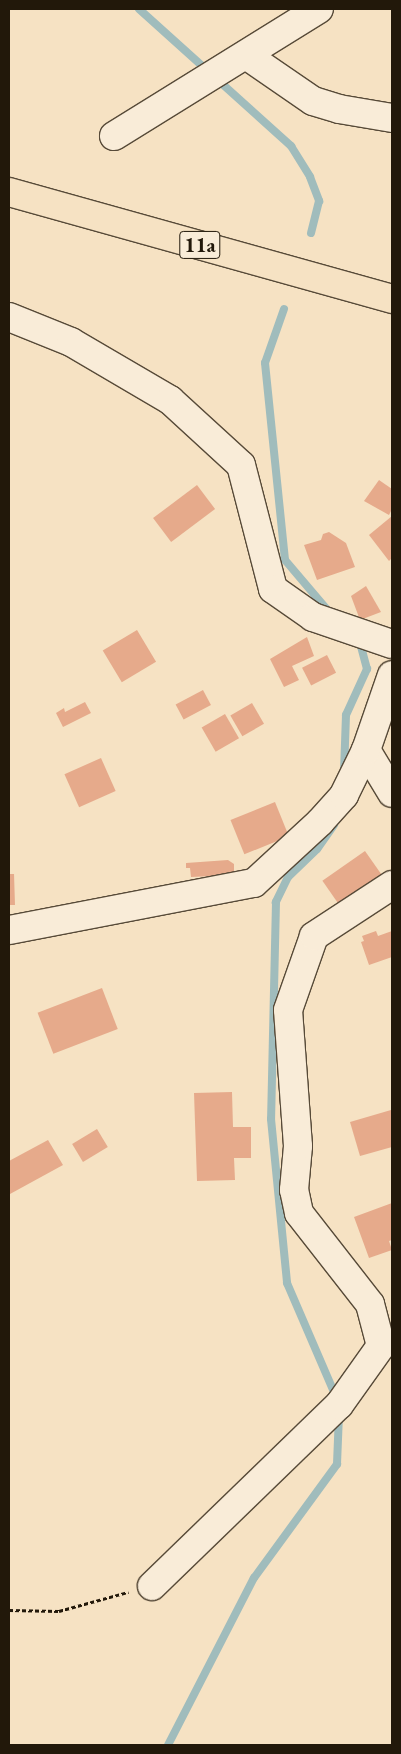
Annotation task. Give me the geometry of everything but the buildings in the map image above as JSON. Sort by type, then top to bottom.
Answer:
[{"type":"main road","name":"11a","points":[[9,192],[392,298]]},
{"type":"street","points":[[114,136],[319,9]]},
{"type":"street","points":[[246,55],[313,101],[339,109],[392,118]]},
{"type":"street","points":[[9,317],[71,342],[170,400],[241,464],[273,589],[313,617],[392,644]]},
{"type":"street","points":[[9,930],[254,883],[320,822],[344,795],[366,750],[392,675]]},
{"type":"street","points":[[366,750],[392,792]]},
{"type":"street","points":[[152,1586],[339,1405],[381,1346],[384,1325],[370,1304],[299,1214],[294,1190],[298,1146],[288,1010],[314,936],[392,885]]},
{"type":"path","points":[[9,1610],[59,1611],[152,1586]]},
{"type":"waterway","points":[[139,9],[291,146],[310,177],[319,201],[311,233]]},
{"type":"waterway","points":[[284,309],[265,363],[285,560],[330,613]]},
{"type":"waterway","points":[[344,772],[346,715],[367,669],[361,646],[357,641]]},
{"type":"waterway","points":[[334,825],[317,849],[288,877],[276,902],[271,1119],[287,1283],[337,1399]]},
{"type":"waterway","points":[[168,1745],[254,1578],[337,1464],[339,1415]]}]
